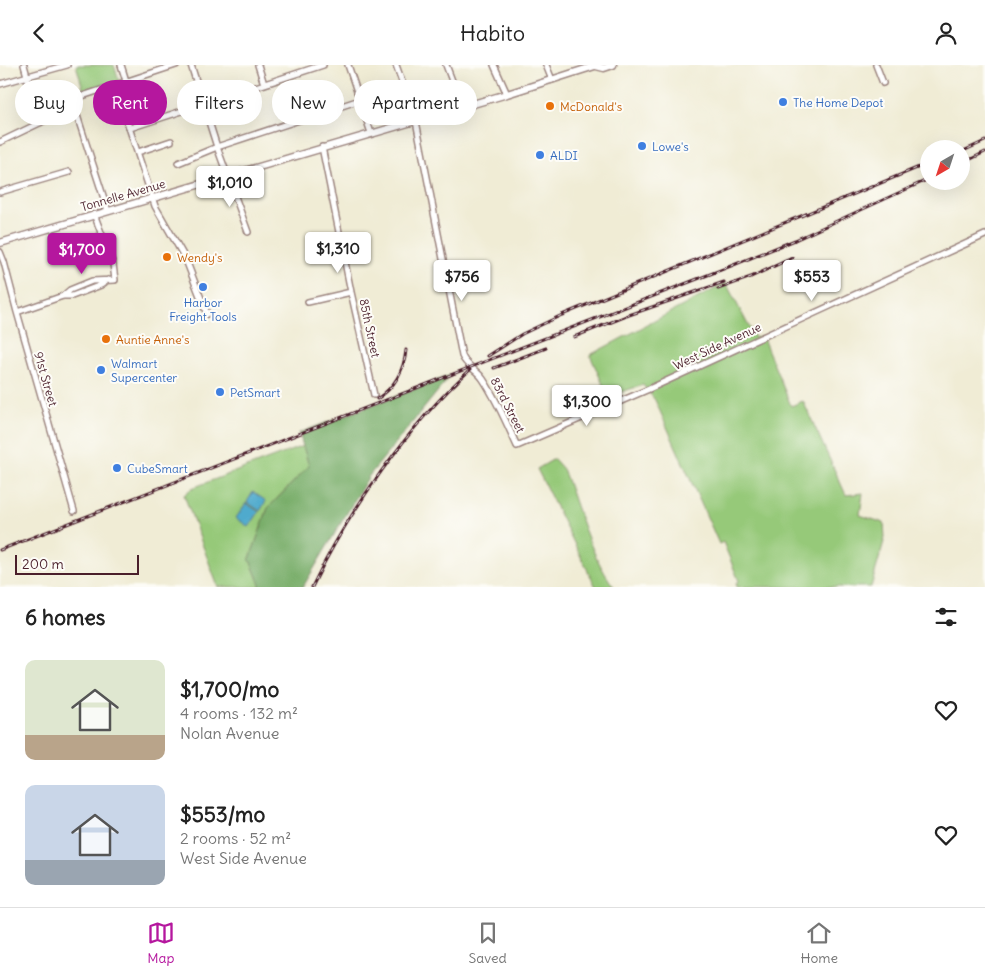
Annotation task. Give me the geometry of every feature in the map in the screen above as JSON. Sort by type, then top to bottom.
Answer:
[{"type":"main road","name":"Tonnelle Avenue","points":[[477,103],[597,65],[604,68],[613,65]]},
{"type":"main road","name":"Tonnelle Avenue","points":[[0,243],[401,125]]},
{"type":"street","points":[[24,65],[29,80]]},
{"type":"street","points":[[0,84],[67,65]]},
{"type":"street","points":[[121,65],[126,80]]},
{"type":"street","points":[[129,80],[176,65]]},
{"type":"street","points":[[191,65],[196,80]]},
{"type":"street","points":[[258,65],[264,84],[323,65]]},
{"type":"street","points":[[348,65],[354,82]]},
{"type":"street","name":"83rd Street","points":[[396,65],[401,80]]},
{"type":"street","points":[[446,65],[452,80]]},
{"type":"street","points":[[494,65],[507,94]]},
{"type":"street","points":[[546,65],[552,80]]},
{"type":"street","points":[[876,65],[883,83]]},
{"type":"street","points":[[178,163],[217,147],[354,102]]},
{"type":"street","points":[[130,128],[177,112]]},
{"type":"street","points":[[0,142],[36,125]]},
{"type":"street","points":[[80,125],[108,211]]},
{"type":"street","points":[[129,125],[152,199],[186,260],[207,314]]},
{"type":"street","points":[[210,125],[248,232]]},
{"type":"street","points":[[368,125],[371,133]]},
{"type":"street","name":"83rd Street","points":[[417,125],[462,356],[468,365],[482,377],[517,446],[649,389]]},
{"type":"street","points":[[138,153],[171,141]]},
{"type":"street","name":"85th Street","points":[[322,147],[374,395]]},
{"type":"street","points":[[0,192],[69,172]]},
{"type":"street","points":[[17,312],[62,296],[70,290],[92,281],[100,279],[115,280],[113,264],[94,214]]},
{"type":"street","name":"West Side Avenue","points":[[649,389],[985,235]]},
{"type":"street","name":"91st Street","points":[[0,253],[74,511]]},
{"type":"street","points":[[308,302],[351,292]]},
{"type":"green space","points":[[76,65],[114,65],[119,80],[93,80],[93,89],[84,92],[83,80],[80,80]]},
{"type":"green space","points":[[726,283],[755,338],[762,336],[791,406],[803,401],[846,495],[863,493],[860,515],[884,523],[885,538],[871,587],[737,587],[736,583],[739,581],[723,542],[719,544],[655,400],[643,385],[608,396],[590,355]]},
{"type":"green space","points":[[451,375],[369,476],[303,587],[261,587],[249,561],[268,508],[309,466],[299,433]]},
{"type":"green space","points":[[303,446],[309,466],[268,508],[249,561],[261,587],[218,587],[184,495],[192,488]]},
{"type":"green space","points":[[554,459],[563,469],[591,545],[605,574],[614,587],[596,587],[537,469]]},
{"type":"water","points":[[253,492],[266,501],[260,511],[247,502]]},
{"type":"water","points":[[246,503],[259,512],[249,527],[236,518]]},
{"type":"railway","points":[[970,148],[985,141]]},
{"type":"railway","points":[[970,160],[985,152]]},
{"type":"railway","points":[[488,356],[522,334],[562,315],[920,167]]},
{"type":"railway","points":[[0,550],[736,264],[795,240],[920,183]]},
{"type":"railway","points":[[718,289],[751,277],[792,258]]},
{"type":"railway","points":[[574,337],[629,315],[724,282]]},
{"type":"railway","points":[[494,368],[546,348]]},
{"type":"railway","points":[[377,399],[398,378],[406,350]]},
{"type":"railway","points":[[312,587],[343,530],[381,471],[424,416],[470,370]]},
{"type":"place","name":"The Home Depot","points":[[783,102]]},
{"type":"place","name":"McDonald's","points":[[550,106]]},
{"type":"place","name":"Lowe's","points":[[642,146]]},
{"type":"place","name":"ALDI","points":[[540,155]]},
{"type":"place","name":"Wendy's","points":[[167,257]]},
{"type":"place","name":"Harbor Freight Tools","points":[[203,287]]},
{"type":"place","name":"Auntie Anne's","points":[[106,339]]},
{"type":"place","name":"Walmart Supercenter","points":[[101,370]]},
{"type":"place","name":"PetSmart","points":[[220,392]]},
{"type":"place","name":"CubeSmart","points":[[117,468]]}]
